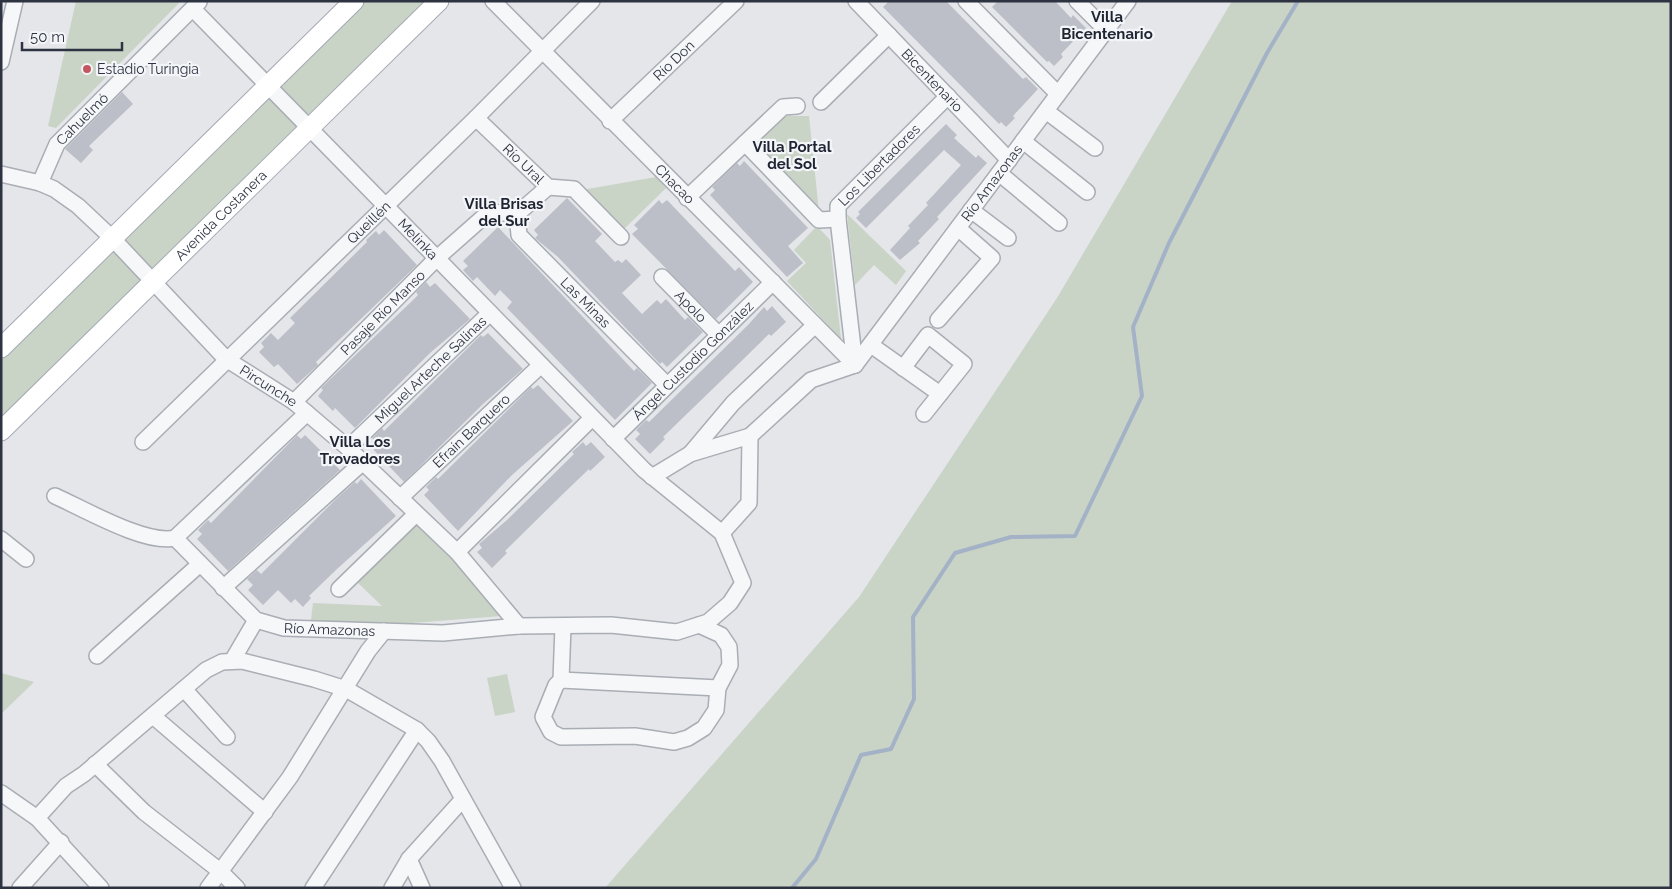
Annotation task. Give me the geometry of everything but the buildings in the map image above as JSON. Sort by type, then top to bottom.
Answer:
[{"type":"main road","points":[[1,348],[354,1]]},
{"type":"main road","name":"Avenida Costanera","points":[[1,431],[439,1]]},
{"type":"street","points":[[1,62],[15,1]]},
{"type":"street","name":"Chacao","points":[[493,1],[610,121],[855,365]]},
{"type":"street","name":"Queillén","points":[[143,442],[226,359],[476,118],[541,50],[592,1]]},
{"type":"street","name":"Río Don","points":[[610,121],[736,1]]},
{"type":"street","name":"Bicentenario","points":[[856,1],[1009,160]]},
{"type":"street","points":[[966,1],[1058,94]]},
{"type":"street","points":[[1077,1],[1107,31]]},
{"type":"street","name":"Río Amazonas","points":[[855,365],[1128,1]]},
{"type":"street","name":"Melinka","points":[[196,5],[268,86],[592,418],[648,473],[722,533]]},
{"type":"street","name":"Cahuelmó","points":[[40,183],[58,144],[196,5]]},
{"type":"street","points":[[821,102],[889,35]]},
{"type":"street","name":"Los Libertadores","points":[[855,365],[838,206],[948,96]]},
{"type":"street","points":[[687,198],[783,107],[797,106]]},
{"type":"street","points":[[1046,110],[1096,148]]},
{"type":"street","name":"Río Ural","points":[[476,118],[548,188],[574,189],[621,237]]},
{"type":"street","points":[[1023,141],[1087,192]]},
{"type":"street","points":[[745,143],[819,220],[838,219]]},
{"type":"street","points":[[999,173],[1059,223]]},
{"type":"street","name":"Pircunche","points":[[1,174],[40,183],[66,197],[112,238],[226,359],[294,402],[363,462],[457,552],[519,626]]},
{"type":"street","points":[[517,214],[548,188]]},
{"type":"street","points":[[971,210],[1008,238]]},
{"type":"street","name":"Pasaje Río Manso","points":[[294,402],[437,258],[489,212],[517,214]]},
{"type":"street","name":"Las Minas","points":[[517,214],[519,235],[668,385]]},
{"type":"street","points":[[938,320],[992,258],[958,228]]},
{"type":"street","name":"Apolo","points":[[662,277],[719,335]]},
{"type":"street","name":"Ángel Custodio González","points":[[613,439],[773,282]]},
{"type":"street","name":"Miguel Arteche Salinas","points":[[348,448],[490,313]]},
{"type":"street","points":[[690,454],[733,403],[815,325]]},
{"type":"street","points":[[904,368],[928,335],[964,364],[924,414]]},
{"type":"street","points":[[871,345],[940,394]]},
{"type":"street","name":"Efraín Barquero","points":[[400,498],[540,364]]},
{"type":"street","points":[[648,473],[690,454],[750,436],[811,380],[855,365]]},
{"type":"street","points":[[55,496],[148,538],[166,540],[175,538],[307,413]]},
{"type":"street","points":[[457,552],[592,418]]},
{"type":"street","points":[[722,533],[749,503],[750,436]]},
{"type":"street","points":[[223,588],[363,462]]},
{"type":"street","points":[[339,589],[416,514]]},
{"type":"street","name":"Río Amazonas","points":[[175,538],[256,620],[284,628],[443,633],[519,626],[611,625],[677,632],[708,622],[730,604],[743,583],[722,533]]},
{"type":"street","points":[[1,539],[26,559]]},
{"type":"street","points":[[97,656],[200,564]]},
{"type":"street","points":[[232,660],[256,620]]},
{"type":"street","points":[[564,626],[561,680],[556,685],[543,717],[551,732],[561,737],[635,736],[674,742],[688,738],[704,728],[716,710],[718,688],[730,665],[729,647],[721,635],[700,625]]},
{"type":"street","points":[[208,888],[265,812],[346,690],[368,651],[384,632]]},
{"type":"street","points":[[37,818],[66,786],[153,716],[206,670],[232,660],[261,665],[346,690],[417,730],[428,741],[514,888]]},
{"type":"street","points":[[561,680],[718,688]]},
{"type":"street","points":[[184,689],[227,737]]},
{"type":"street","points":[[153,716],[265,812]]},
{"type":"street","points":[[313,888],[417,730]]},
{"type":"street","points":[[94,764],[144,812],[220,871],[237,888]]},
{"type":"street","points":[[1,793],[37,818],[61,842],[101,888]]},
{"type":"street","points":[[392,888],[409,859],[463,799]]},
{"type":"street","points":[[20,888],[61,842]]},
{"type":"street","points":[[409,859],[422,888]]},
{"type":"shaded area","name":"Estadio Turingia","points":[[76,1],[181,1],[56,128],[48,126]]},
{"type":"shaded area","points":[[357,1],[434,1],[1,422],[1,357]]},
{"type":"shaded area","points":[[1232,1],[1671,1],[1671,888],[605,888],[859,597],[1057,298]]},
{"type":"shaded area","points":[[780,116],[809,116],[819,212],[753,145]]},
{"type":"shaded area","points":[[656,177],[666,188],[623,230],[582,190]]},
{"type":"shaded area","points":[[847,214],[906,271],[896,285],[874,265],[855,285]]},
{"type":"shaded area","points":[[817,226],[830,240],[841,339],[787,281],[806,263],[794,250]]},
{"type":"shaded area","points":[[415,520],[502,611],[502,616],[399,624],[384,631],[311,620],[313,603],[382,606],[355,580]]},
{"type":"shaded area","points":[[1,673],[34,682],[1,714]]},
{"type":"shaded area","points":[[507,674],[515,712],[495,716],[487,678]]},
{"type":"waterway","points":[[792,888],[816,859],[861,755],[891,749],[914,699],[913,617],[955,553],[1011,537],[1075,536],[1142,396],[1133,327],[1169,243],[1267,53],[1298,1]]},
{"type":"place","name":"Estadio Turingia","points":[[87,69]]},
{"type":"district","name":"Villa Bicentenario","points":[[1107,26]]},
{"type":"district","name":"Villa Portal del Sol","points":[[792,156]]},
{"type":"district","name":"Villa Brisas del Sur","points":[[504,212]]},
{"type":"district","name":"Villa Los Trovadores","points":[[360,450]]}]
